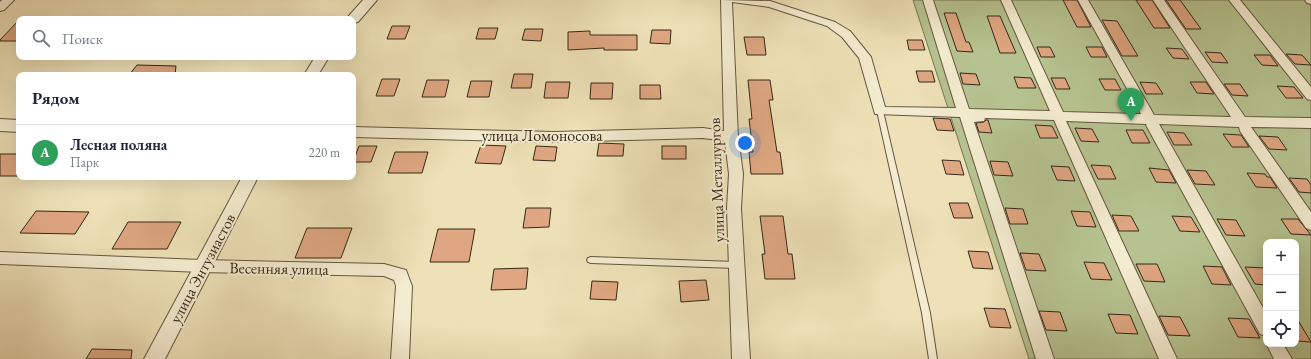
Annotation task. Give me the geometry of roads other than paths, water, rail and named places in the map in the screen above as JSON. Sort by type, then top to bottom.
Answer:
[{"type":"street","points":[[0,8],[9,0]]},
{"type":"street","points":[[356,16],[370,0]]},
{"type":"street","name":"улица Металлургов","points":[[726,0],[731,137],[736,174],[734,208],[741,359]]},
{"type":"street","points":[[734,0],[770,4],[831,24],[846,34],[865,57],[880,111],[964,112],[1059,118],[1244,125],[1311,130]]},
{"type":"street","points":[[928,0],[964,112]]},
{"type":"street","points":[[1006,0],[1168,359]]},
{"type":"street","points":[[1083,0],[1263,324]]},
{"type":"street","points":[[1158,0],[1311,224]]},
{"type":"street","points":[[1234,0],[1311,96]]},
{"type":"street","points":[[313,72],[320,60]]},
{"type":"street","points":[[1045,359],[966,117],[1059,118]]},
{"type":"street","points":[[1244,125],[1311,124]]},
{"type":"street","points":[[0,125],[16,126]]},
{"type":"street","name":"улица Ломоносова","points":[[356,132],[554,137],[703,133],[731,137]]},
{"type":"street","name":"улица Энтузиастов","points":[[154,359],[248,180]]},
{"type":"street","name":"Весенняя улица","points":[[0,258],[202,266],[384,270],[400,275],[404,286],[400,359]]},
{"type":"street","points":[[1276,347],[1283,359]]},
{"type":"lane","points":[[880,111],[926,313],[932,359]]},
{"type":"lane","points":[[591,260],[736,265]]},
{"type":"place","name":"Лесная поляна","points":[[1131,121]]}]
